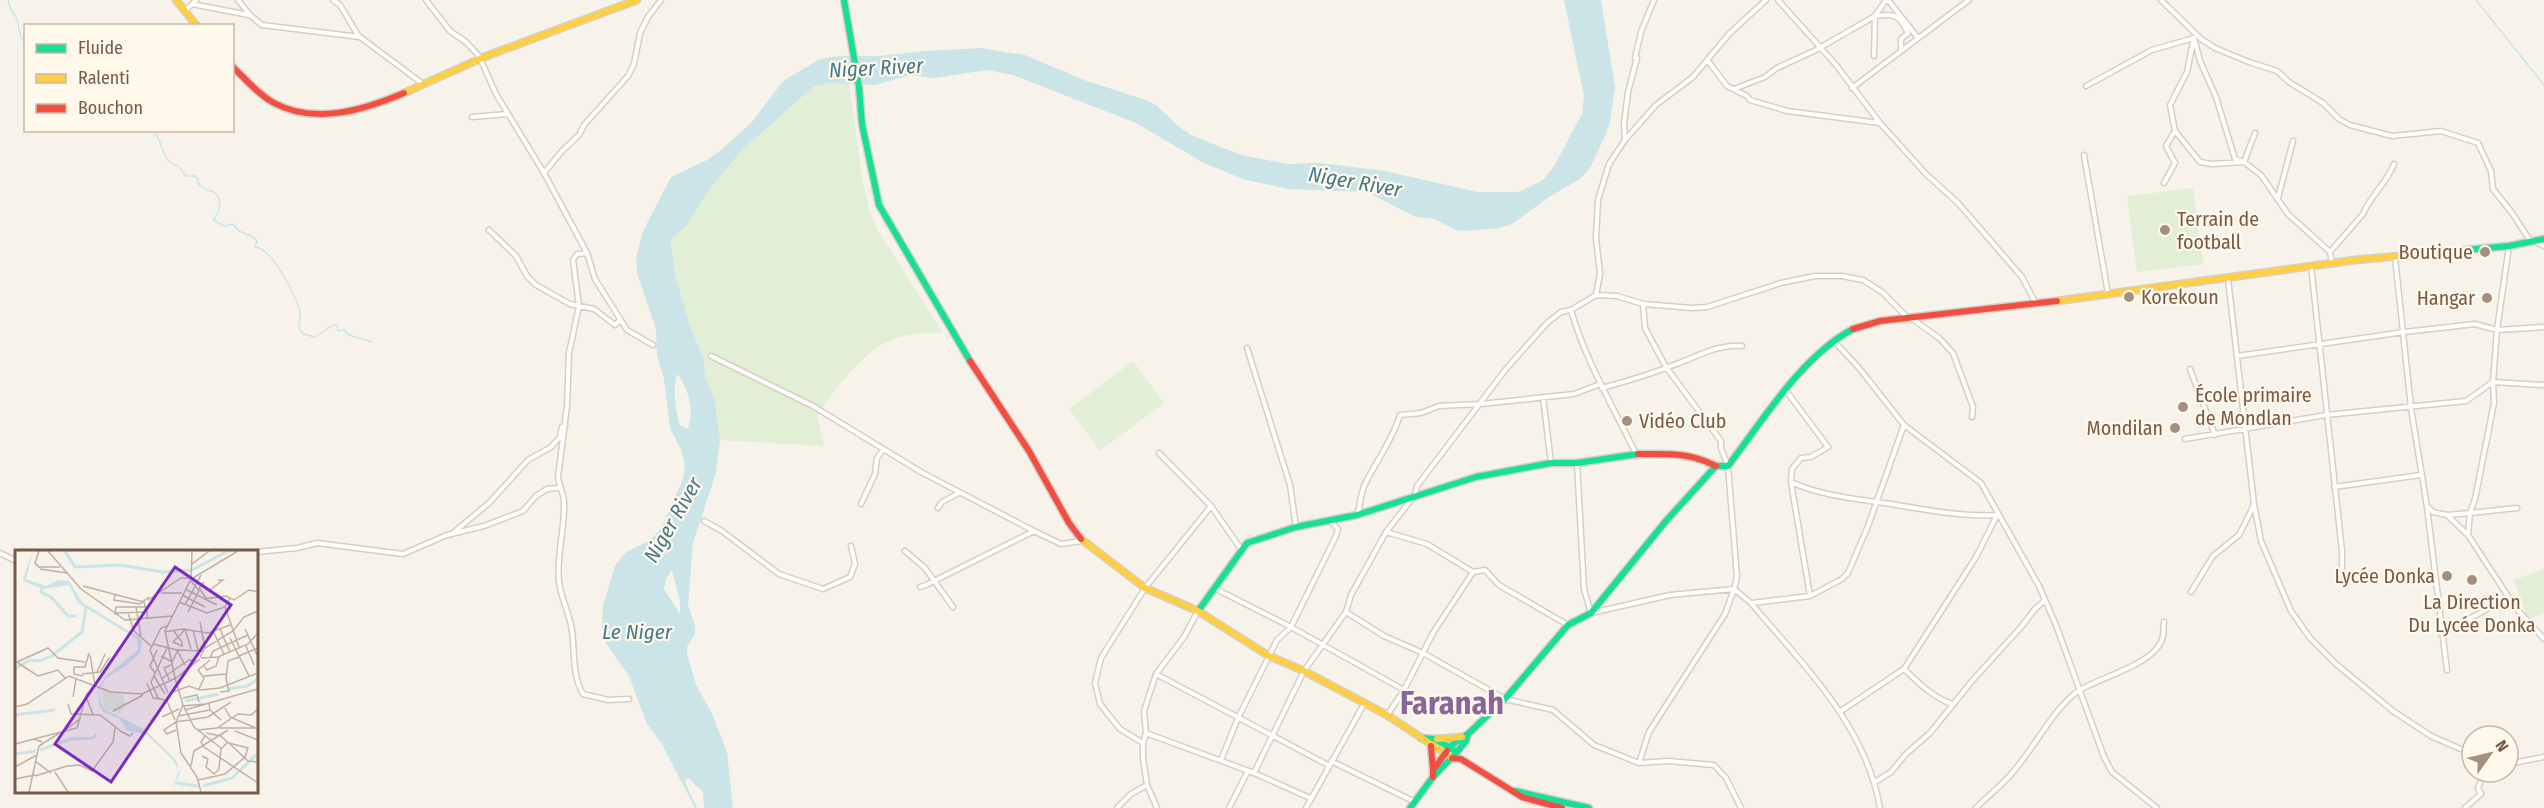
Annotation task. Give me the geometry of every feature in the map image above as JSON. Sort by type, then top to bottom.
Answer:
[{"type":"main road","points":[[176,0],[195,24]]},
{"type":"main road","points":[[234,68],[264,95],[281,106],[326,114],[361,109],[424,85],[480,58],[637,0]]},
{"type":"main road","points":[[846,1],[862,124],[879,205],[979,376],[1029,451],[1069,523],[1082,541],[1145,588],[1198,611],[1269,656],[1304,671],[1387,715],[1421,738],[1449,747],[1522,797],[1562,808]]},
{"type":"main road","points":[[1198,611],[1240,549],[1247,543],[1296,527],[1357,515],[1476,477],[1551,463],[1577,463],[1636,454],[1684,454],[1698,457],[1716,466],[1728,466],[1803,369],[1833,340],[1859,326],[1909,317],[2228,279],[2332,263],[2509,246],[2544,239]]},
{"type":"main road","points":[[1412,805],[1449,747],[1465,736],[1505,699],[1568,626],[1591,613],[1666,521],[1716,466]]},
{"type":"main road","points":[[1433,742],[1465,736]]},
{"type":"main road","points":[[1433,774],[1452,758],[1459,756],[1466,741],[1465,736]]},
{"type":"main road","points":[[1433,742],[1444,754],[1452,758]]},
{"type":"main road","points":[[1433,742],[1433,774]]},
{"type":"main road","points":[[1514,791],[1589,808]]},
{"type":"street","points":[[185,11],[196,0]]},
{"type":"street","points":[[238,0],[262,25],[360,38]]},
{"type":"street","points":[[333,0],[340,5],[360,38],[424,85]]},
{"type":"street","points":[[426,0],[450,31],[466,42],[480,58],[496,94],[544,173],[587,253],[595,279],[627,330],[652,345]]},
{"type":"street","points":[[544,173],[628,76],[634,64],[640,33],[660,0]]},
{"type":"street","points":[[1625,140],[1624,124],[1628,92],[1637,58],[1635,58],[1641,32],[1654,0]]},
{"type":"street","points":[[1596,295],[1600,274],[1596,238],[1598,200],[1609,164],[1625,140],[1656,105],[1682,86],[1708,61],[1729,34],[1761,2],[1766,0]]},
{"type":"street","points":[[1778,0],[1820,47],[1880,123],[1925,172],[1958,203],[2022,277],[2035,302]]},
{"type":"street","points":[[1734,89],[1765,77],[1777,68],[1811,53],[1875,16],[1887,0],[1918,38]]},
{"type":"street","points":[[1852,88],[1969,0]]},
{"type":"street","points":[[2161,0],[2201,39],[2215,48],[2277,71],[2350,125],[2392,136],[2441,131],[2478,143],[2489,166],[2493,189],[2524,233],[2534,242],[2544,246]]},
{"type":"street","points":[[192,4],[250,15]]},
{"type":"street","points":[[1875,16],[1892,15],[1904,23],[1908,33],[1900,39],[1901,52]]},
{"type":"street","points":[[1874,56],[1875,16]]},
{"type":"street","points":[[2086,86],[2152,50],[2194,38]]},
{"type":"street","points":[[2194,38],[2187,72],[2170,105],[2175,131],[2200,162],[2212,165],[2244,162]]},
{"type":"street","points":[[2194,38],[2200,62],[2216,97],[2235,159],[2244,162],[2261,175],[2288,214],[2330,252],[2332,263]]},
{"type":"street","points":[[1708,61],[1727,86],[1750,100],[1787,111],[1880,123]]},
{"type":"street","points":[[472,117],[507,114]]},
{"type":"street","points":[[2164,183],[2175,163],[2166,146],[2175,131]]},
{"type":"street","points":[[2244,162],[2255,133]]},
{"type":"street","points":[[2278,199],[2293,141]]},
{"type":"street","points":[[2084,155],[2108,294]]},
{"type":"street","points":[[2330,252],[2363,214],[2389,176],[2394,164]]},
{"type":"street","points":[[489,230],[516,256],[527,276],[536,285],[563,300],[594,309],[615,325],[620,320]]},
{"type":"street","points":[[2468,535],[2470,513],[2481,473],[2483,450],[2494,403],[2493,382],[2497,330],[2509,246]]},
{"type":"street","points":[[587,253],[577,254],[573,260],[579,306],[569,353],[566,424],[559,488],[565,501],[558,549],[559,583],[572,631],[575,675],[583,694],[608,700],[629,699]]},
{"type":"street","points":[[2395,256],[2411,408],[2427,507],[2441,634],[2448,670]]},
{"type":"street","points":[[2311,266],[2321,345],[2342,570]]},
{"type":"street","points":[[1229,808],[1271,736],[1304,671],[1346,612],[1351,595],[1386,532],[1415,495],[1417,486],[1536,333],[1561,312],[1571,310],[1596,295],[1617,296],[1643,304],[1692,308],[1707,307],[1781,283],[1815,276],[1842,276],[1863,280],[1882,292],[1909,317],[1939,338],[1953,353],[1973,407],[1972,417]]},
{"type":"street","points":[[2228,279],[2254,504],[2261,541],[2291,611],[2305,632],[2336,664],[2392,711],[2431,736],[2460,749]]},
{"type":"street","points":[[1639,763],[1649,732],[1725,614],[1737,577],[1728,466],[1717,433],[1678,386],[1666,367],[1645,328],[1643,304]]},
{"type":"street","points":[[1571,310],[1578,336],[1636,454]]},
{"type":"street","points":[[2237,356],[2475,324],[2497,330],[2544,327]]},
{"type":"street","points":[[1833,340],[1859,368],[1904,425],[1971,478],[1981,483],[2039,586],[2044,602],[2056,625],[2104,757],[2112,772],[2157,808]]},
{"type":"street","points":[[1357,515],[1365,483],[1391,437],[1400,415],[1421,413],[1439,405],[1481,404],[1574,393],[1666,367],[1708,350],[1732,345],[1742,346]]},
{"type":"street","points":[[1247,348],[1290,485],[1296,527]]},
{"type":"street","points":[[711,356],[813,406],[883,450],[1034,531],[1061,544],[1082,541]]},
{"type":"street","points":[[2190,369],[2214,435]]},
{"type":"street","points":[[2185,439],[2326,415],[2466,401],[2493,382],[2528,382],[2544,385]]},
{"type":"street","points":[[1787,392],[1828,447],[1811,457],[1801,458],[1792,469],[1791,483],[1809,596]]},
{"type":"street","points":[[1543,397],[1551,463]]},
{"type":"street","points":[[452,534],[490,502],[528,460],[551,447],[560,437],[562,427],[566,424]]},
{"type":"street","points":[[1751,603],[1809,596],[1842,579],[1848,573],[1868,526],[1904,425]]},
{"type":"street","points":[[861,504],[875,474],[877,458],[883,450]]},
{"type":"street","points":[[1160,453],[1211,506],[1240,549]]},
{"type":"street","points":[[1577,463],[1584,589],[1591,613],[1670,595],[1734,589],[1751,603],[1841,711],[1875,782],[1880,808]]},
{"type":"street","points":[[2334,487],[2421,476]]},
{"type":"street","points":[[1791,483],[1876,502],[1981,516],[1998,514]]},
{"type":"street","points":[[258,552],[297,548],[317,543],[403,554],[452,534],[523,511],[536,496],[547,489],[559,488]]},
{"type":"street","points":[[938,508],[942,502],[960,493]]},
{"type":"street","points":[[2191,592],[2213,556],[2239,535],[2254,504]]},
{"type":"street","points":[[1143,743],[1119,729],[1100,704],[1095,683],[1101,658],[1145,588],[1211,506]]},
{"type":"street","points":[[2427,507],[2433,512],[2447,515],[2517,508]]},
{"type":"street","points":[[1841,711],[1904,669],[1976,557],[1998,514]]},
{"type":"street","points":[[2447,515],[2468,535],[2515,607],[2544,639]]},
{"type":"street","points":[[1221,760],[1238,718],[1277,640],[1291,627],[1336,536],[1338,529],[1330,520]]},
{"type":"street","points":[[704,521],[720,530],[779,574],[823,589],[850,577],[855,564],[851,546]]},
{"type":"street","points":[[920,587],[1034,531]]},
{"type":"street","points":[[1386,532],[1427,544],[1473,572],[1485,570],[1499,585],[1568,626]]},
{"type":"street","points":[[905,552],[917,559],[953,607]]},
{"type":"street","points":[[0,553],[15,560]]},
{"type":"street","points":[[1387,715],[1473,572]]},
{"type":"street","points":[[1214,587],[1404,690]]},
{"type":"street","points":[[1875,782],[1891,772],[1906,754],[1930,733],[1952,704],[2035,609],[2044,602]]},
{"type":"street","points":[[2441,634],[2491,607],[2515,607]]},
{"type":"street","points":[[1157,808],[1147,785],[1143,743],[1146,733],[1144,711],[1156,674],[1184,637],[1198,611]]},
{"type":"street","points":[[1346,612],[1384,636],[1423,653],[1505,699],[1553,710],[1594,745],[1639,763],[1668,761],[1714,765],[1726,778],[1741,808]]},
{"type":"street","points":[[1976,808],[2013,773],[2063,704],[2080,690],[2110,678],[2148,656],[2160,643],[2164,634],[2164,622]]},
{"type":"street","points":[[1904,669],[1940,699],[1952,704]]},
{"type":"street","points":[[1156,674],[1271,736],[1412,805]]},
{"type":"street","points":[[1306,808],[1364,703]]},
{"type":"street","points":[[1146,733],[1221,760],[1310,798]]},
{"type":"street","points":[[2520,762],[2544,757]]},
{"type":"street","points":[[2464,808],[2481,794],[2478,788],[2480,784]]},
{"type":"street","points":[[1117,808],[1131,794],[1147,785]]},
{"type":"green space","points":[[849,83],[863,183],[869,209],[877,229],[943,333],[919,333],[896,338],[874,350],[862,360],[841,382],[817,416],[824,446],[720,440],[715,402],[705,376],[704,360],[689,323],[675,274],[671,242],[674,236],[684,229],[708,191],[742,149],[805,92],[814,86]]},
{"type":"green space","name":"Terrain de football","points":[[2193,188],[2203,264],[2137,272],[2127,196]]},
{"type":"green space","points":[[1133,361],[1164,403],[1100,451],[1069,409]]},
{"type":"green space","points":[[2544,569],[2544,613],[2528,619],[2514,580]]},
{"type":"water","name":"Le Niger","points":[[1564,0],[1601,0],[1615,87],[1610,122],[1605,136],[1590,168],[1580,179],[1549,197],[1512,224],[1499,228],[1466,231],[1456,230],[1434,219],[1416,217],[1367,192],[1288,189],[1243,179],[1204,163],[1136,123],[1013,75],[987,70],[934,78],[910,75],[875,85],[829,83],[814,86],[742,150],[708,191],[684,229],[674,236],[671,242],[675,274],[689,323],[704,360],[705,376],[715,402],[720,440],[716,473],[693,543],[688,605],[695,626],[695,634],[687,647],[687,654],[696,684],[713,716],[727,752],[733,808],[704,808],[703,792],[688,778],[685,782],[697,808],[695,808],[662,744],[647,724],[629,676],[606,643],[602,625],[603,606],[615,566],[625,553],[652,539],[661,528],[683,479],[685,466],[682,452],[670,428],[664,379],[657,356],[656,329],[637,273],[636,258],[643,231],[671,177],[707,160],[720,151],[752,122],[783,81],[820,59],[839,56],[879,56],[981,48],[1025,55],[1084,80],[1156,105],[1178,126],[1193,136],[1241,155],[1288,164],[1320,163],[1385,171],[1477,192],[1519,192],[1542,181],[1554,166],[1582,114],[1584,96]],"holes":[[[677,374],[690,400],[691,416],[687,429],[679,425],[675,393]],[[672,570],[680,601],[680,614],[664,589],[666,579]]]},
{"type":"waterway","points":[[8,0],[24,41]]},
{"type":"waterway","points":[[2476,0],[2544,85]]},
{"type":"waterway","points":[[155,132],[168,160],[178,166],[186,176],[196,176],[200,186],[214,192],[219,198],[217,214],[213,220],[224,226],[233,224],[239,231],[254,238],[257,241],[255,247],[261,249],[275,264],[289,285],[298,305],[299,328],[303,334],[315,337],[333,325],[337,325],[338,331],[344,330],[349,335],[372,342]]},
{"type":"traffic: fast","points":[[844,0],[859,87],[862,124],[879,205],[970,361]]},
{"type":"traffic: fast","points":[[2454,251],[2509,246],[2544,239]]},
{"type":"traffic: fast","points":[[1449,747],[1468,734],[1505,699],[1568,625],[1591,613],[1666,521],[1716,466],[1728,466],[1800,372],[1834,341],[1853,329]]},
{"type":"traffic: fast","points":[[1198,611],[1247,543],[1296,527],[1357,515],[1476,477],[1551,463],[1577,463],[1638,454]]},
{"type":"traffic: fast","points":[[1457,752],[1466,741],[1468,734]]},
{"type":"traffic: fast","points":[[1410,808],[1433,777],[1457,752],[1435,739],[1421,738]]},
{"type":"traffic: fast","points":[[1515,791],[1589,808]]},
{"type":"traffic: slow","points":[[176,0],[195,24]]},
{"type":"traffic: slow","points":[[404,93],[484,57],[637,0]]},
{"type":"traffic: slow","points":[[2057,301],[2355,260],[2454,251]]},
{"type":"traffic: slow","points":[[1081,539],[1145,588],[1198,611],[1269,656],[1304,671],[1387,715],[1452,758]]},
{"type":"traffic: slow","points":[[1437,739],[1462,737]]},
{"type":"traffic: jam","points":[[234,68],[274,103],[290,110],[306,113],[339,113],[373,105],[404,93]]},
{"type":"traffic: jam","points":[[1853,329],[1880,321],[2057,301]]},
{"type":"traffic: jam","points":[[970,361],[1029,451],[1069,523],[1081,539]]},
{"type":"traffic: jam","points":[[1638,454],[1687,456],[1716,466]]},
{"type":"traffic: jam","points":[[1431,746],[1433,770]]},
{"type":"traffic: jam","points":[[1433,777],[1433,770],[1447,751]]},
{"type":"traffic: jam","points":[[1452,758],[1461,759],[1522,797],[1562,808]]},
{"type":"place","name":"Terrain de football","points":[[2165,230]]},
{"type":"place","name":"Boutique","points":[[2485,252]]},
{"type":"place","name":"Korekoun","points":[[2129,297]]},
{"type":"place","name":"Hangar","points":[[2487,298]]},
{"type":"place","name":"École primaire de Mondlan","points":[[2183,407]]},
{"type":"place","name":"Vidéo Club","points":[[1627,421]]},
{"type":"place","name":"Mondilan","points":[[2175,428]]},
{"type":"place","name":"Lycée Donka","points":[[2447,576]]},
{"type":"place","name":"La Direction Du Lycée Donka","points":[[2472,580]]},
{"type":"district","name":"Faranah","points":[[1452,703]]},
{"type":"water label","name":"Niger River","points":[[876,68]]},
{"type":"water label","name":"Niger River","points":[[1355,182]]},
{"type":"water label","name":"Niger River","points":[[673,520]]}]
